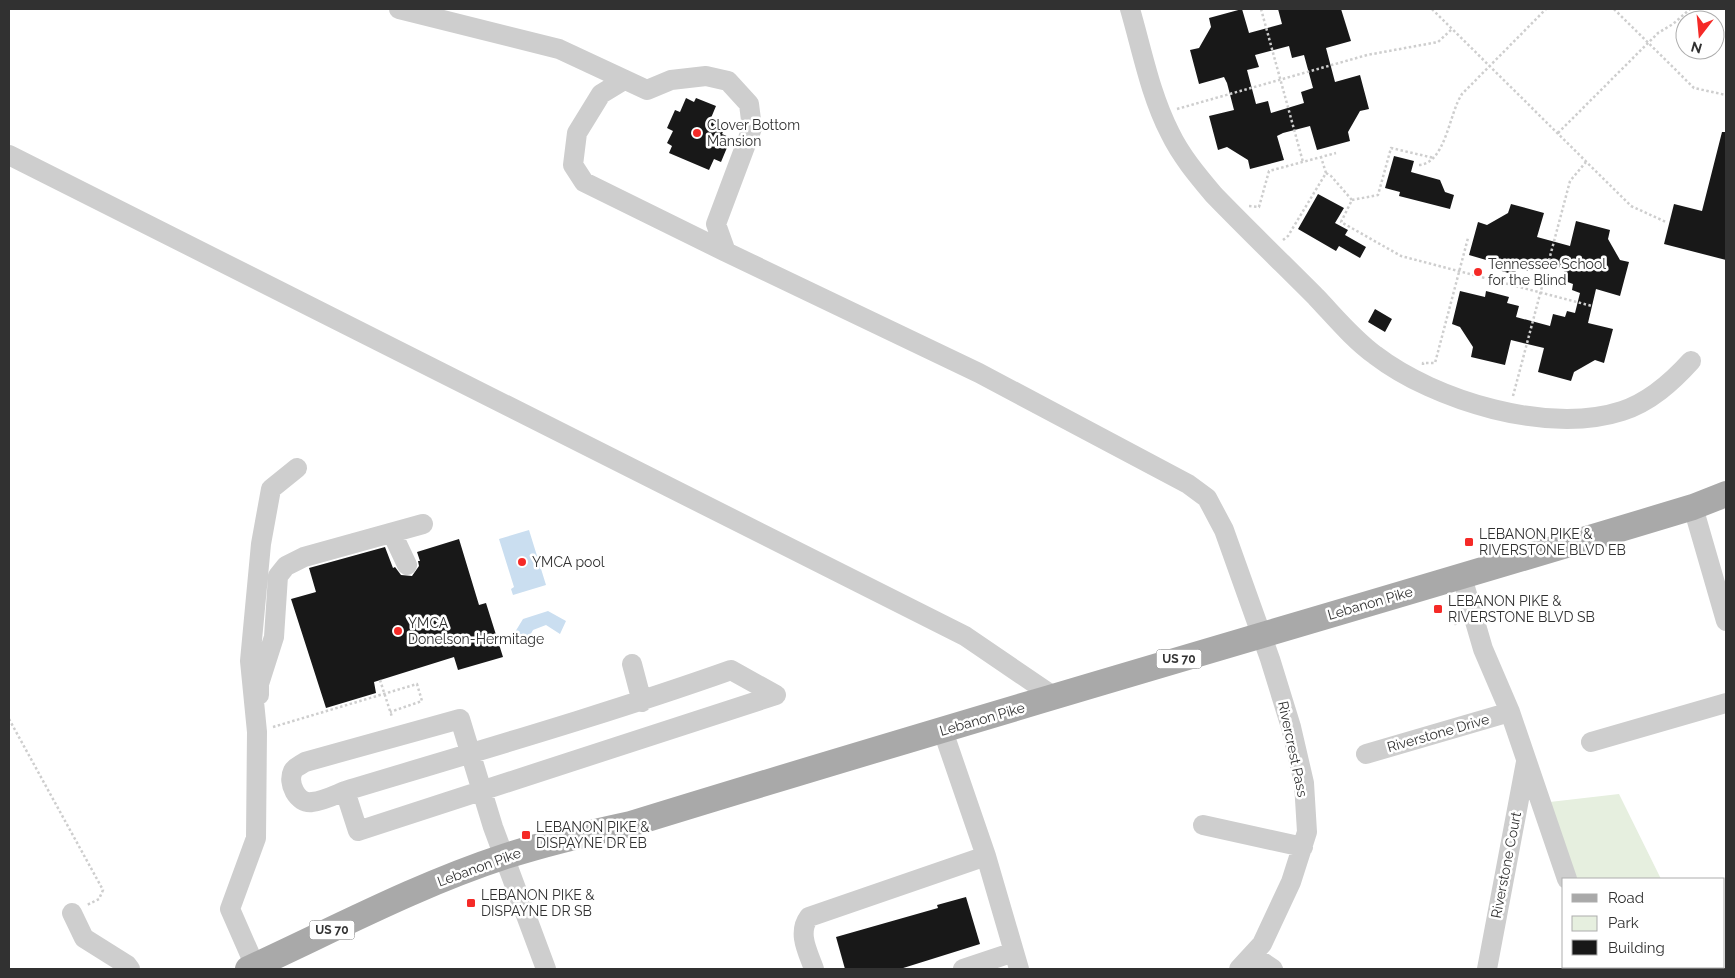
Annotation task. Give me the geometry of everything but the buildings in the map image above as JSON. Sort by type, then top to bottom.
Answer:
[{"type":"main road","name":"Lebanon Pike","points":[[252,968],[415,891],[504,857],[568,837],[631,824],[1056,698],[1261,634],[1462,577],[1693,507],[1726,494]]},
{"type":"street","points":[[399,9],[559,49],[647,90],[672,80],[706,76],[728,81],[749,104],[752,128],[716,224],[726,252]]},
{"type":"street","points":[[1130,9],[1162,114],[1170,134],[1194,171],[1244,226],[1366,348],[1391,366],[1460,400],[1509,411],[1564,418],[1604,416],[1639,404],[1664,388],[1691,361]]},
{"type":"street","name":"Rivercrest Pass","points":[[624,80],[601,94],[577,133],[573,164],[584,182],[979,373],[1188,484],[1207,498],[1224,530],[1261,634],[1291,727],[1304,783],[1307,832],[1303,847],[1291,882],[1262,944],[1246,962]]},
{"type":"street","points":[[9,156],[965,636],[1056,698]]},
{"type":"street","points":[[257,732],[250,661],[261,544],[271,489],[297,468]]},
{"type":"street","points":[[1693,507],[1726,621]]},
{"type":"street","points":[[252,968],[230,908],[256,838],[259,684],[274,637],[278,576],[286,566],[304,557],[331,554],[423,524]]},
{"type":"street","points":[[392,533],[407,565]]},
{"type":"street","name":"Riverstone Court","points":[[1462,577],[1483,649],[1510,712],[1568,878]]},
{"type":"street","points":[[632,664],[642,702]]},
{"type":"street","points":[[345,792],[358,831],[482,791],[776,695],[731,670],[642,702],[470,753],[345,792],[311,803],[304,801],[296,795],[291,778],[295,768],[305,762],[460,719],[470,753],[482,791],[504,857],[546,969]]},
{"type":"street","points":[[1591,742],[1726,703]]},
{"type":"street","name":"Riverstone Drive","points":[[1366,754],[1510,712]]},
{"type":"street","points":[[944,731],[986,856],[1017,961],[963,969]]},
{"type":"street","name":"Riverstone Court","points":[[1487,969],[1526,760]]},
{"type":"street","points":[[1203,825],[1303,847]]},
{"type":"street","points":[[814,969],[803,936],[803,926],[810,917],[986,856]]},
{"type":"street","points":[[72,914],[84,938],[124,966]]},
{"type":"street","points":[[1246,962],[1273,969]]},
{"type":"path","points":[[1261,9],[1302,162]]},
{"type":"path","points":[[1432,9],[1631,206],[1666,222]]},
{"type":"path","points":[[1419,166],[1426,165],[1441,148],[1458,100],[1546,9]]},
{"type":"path","points":[[1614,9],[1694,88],[1726,95]]},
{"type":"path","points":[[1558,133],[1648,42],[1690,9]]},
{"type":"path","points":[[1162,114],[1279,78],[1367,55],[1438,42],[1452,29]]},
{"type":"path","points":[[1352,200],[1378,195],[1391,148],[1434,158]]},
{"type":"path","points":[[1244,226],[1249,204],[1259,207],[1269,171],[1336,153]]},
{"type":"path","points":[[1320,157],[1326,173],[1331,176],[1352,200]]},
{"type":"path","points":[[1509,411],[1570,180],[1586,162]]},
{"type":"path","points":[[1268,250],[1288,236],[1326,173]]},
{"type":"path","points":[[1352,200],[1341,222],[1396,254],[1592,306]]},
{"type":"path","points":[[1417,380],[1423,363],[1435,363],[1468,238]]},
{"type":"path","points":[[380,680],[392,717]]},
{"type":"path","points":[[257,732],[417,684],[422,701],[390,712]]},
{"type":"path","points":[[9,719],[103,890],[99,899],[72,914]]},
{"type":"green space","points":[[1619,794],[1661,878],[1566,878],[1541,803]]},
{"type":"green space","points":[[1596,968],[1686,968],[1686,969]]},
{"type":"water","name":"YMCA pool","points":[[529,530],[546,585],[513,595],[511,589],[514,587],[499,539]]},
{"type":"water","points":[[548,611],[566,621],[560,634],[546,625],[533,630],[525,644],[512,637],[523,619]]},
{"type":"place","name":"Clover Bottom Mansion","points":[[697,133]]},
{"type":"place","name":"Tennessee School for the Blind","points":[[1478,272]]},
{"type":"place","name":"LEBANON PIKE & RIVERSTONE BLVD EB","points":[[1469,542]]},
{"type":"place","name":"YMCA pool","points":[[522,562]]},
{"type":"place","name":"LEBANON PIKE & RIVERSTONE BLVD SB","points":[[1438,609]]},
{"type":"place","name":"YMCA Donelson-Hermitage","points":[[398,631]]},
{"type":"place","name":"LEBANON PIKE & DISPAYNE DR EB","points":[[526,835]]},
{"type":"place","name":"LEBANON PIKE & DISPAYNE DR SB","points":[[471,903]]}]
